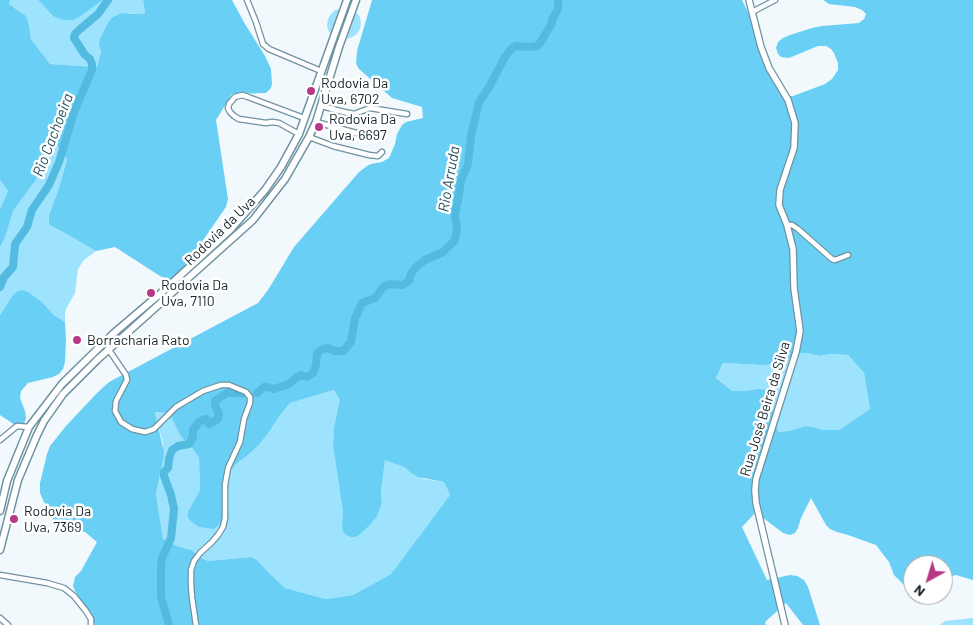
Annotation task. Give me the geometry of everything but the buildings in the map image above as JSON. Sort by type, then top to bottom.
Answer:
[{"type":"main road","name":"Rodovia da Uva","points":[[0,511],[7,481],[29,427],[62,384],[114,333],[220,239],[265,190],[281,167],[299,134],[347,0]]},
{"type":"main road","name":"Rodovia da Uva","points":[[0,550],[18,480],[44,421],[63,394],[81,375],[253,220],[285,178],[310,137],[316,122],[356,0]]},
{"type":"street","points":[[247,0],[263,44],[269,49],[321,70]]},
{"type":"street","name":"Rua José Beira da Silva","points":[[749,0],[761,47],[769,68],[788,100],[795,123],[794,148],[780,190],[779,204],[793,249],[794,288],[800,331],[796,352],[756,478],[755,490],[756,503],[785,625]]},
{"type":"street","points":[[752,12],[775,0]]},
{"type":"street","points":[[299,134],[279,123],[239,119],[230,112],[229,104],[235,97],[248,96],[304,118]]},
{"type":"street","points":[[322,106],[354,114],[370,108],[407,114]]},
{"type":"street","points":[[316,122],[360,134]]},
{"type":"street","points":[[310,137],[333,146],[370,155],[378,156],[382,152]]},
{"type":"street","points":[[787,225],[798,229],[832,259],[835,260],[848,255]]},
{"type":"street","points":[[109,350],[126,375],[127,380],[116,401],[114,411],[121,422],[132,429],[144,432],[154,429],[176,407],[203,391],[221,385],[229,385],[246,392],[250,397],[240,442],[228,468],[225,485],[225,518],[223,527],[194,561],[191,591],[196,625]]},
{"type":"street","points":[[0,440],[17,426],[29,427]]},
{"type":"street","points":[[0,575],[47,583],[64,588],[74,596],[86,611],[91,619],[91,625]]},
{"type":"street","points":[[0,618],[8,625]]},
{"type":"shaded area","points":[[0,0],[10,0],[9,4],[26,16],[31,39],[50,64],[97,67],[101,52],[100,39],[108,23],[113,17],[122,13],[145,13],[143,0],[232,0],[265,56],[271,69],[272,84],[266,93],[232,94],[216,120],[228,199],[226,207],[186,265],[172,279],[160,276],[115,247],[96,251],[49,224],[49,215],[67,159],[55,144],[36,180],[13,211],[0,247],[0,209],[8,191],[0,180]]},
{"type":"shaded area","points":[[10,0],[38,0],[53,16],[93,7],[103,0],[143,0],[145,13],[129,13],[99,45],[101,52],[97,67],[50,64],[31,39],[29,25],[21,12],[9,4]]},
{"type":"shaded area","points":[[38,0],[103,0],[73,20],[63,20],[53,16]]},
{"type":"shaded area","points":[[372,0],[742,0],[764,58],[787,96],[793,96],[825,84],[832,79],[838,70],[838,63],[834,53],[826,46],[818,46],[789,58],[781,57],[776,48],[778,42],[790,35],[812,28],[859,23],[866,14],[855,7],[829,4],[823,0],[973,0],[973,580],[953,576],[953,555],[903,555],[903,584],[894,575],[889,562],[876,545],[830,529],[811,498],[795,533],[790,535],[783,533],[755,513],[742,527],[767,580],[790,575],[804,580],[820,625],[803,625],[786,603],[765,622],[766,625],[95,625],[73,586],[75,577],[81,571],[97,542],[85,532],[61,531],[57,528],[43,500],[40,493],[40,483],[50,446],[66,426],[109,382],[258,303],[294,247],[359,172],[371,164],[382,162],[389,158],[402,125],[406,122],[423,118],[422,107],[392,98],[359,69],[356,64],[357,51]],"holes":[[[798,353],[819,356],[830,354],[848,355],[864,373],[870,409],[839,430],[823,430],[805,426],[778,432],[770,393],[766,390],[757,389],[732,391],[716,378],[723,363],[774,364]],[[334,390],[340,400],[334,428],[333,444],[343,512],[342,525],[346,535],[356,537],[377,516],[382,503],[381,492],[385,460],[404,467],[418,477],[444,482],[450,495],[391,574],[353,595],[326,599],[285,588],[257,560],[251,557],[208,561],[191,550],[163,539],[156,494],[164,453],[155,412],[169,413],[181,437],[199,458],[200,490],[188,512],[188,518],[199,527],[214,529],[222,520],[226,477],[236,464],[258,446],[290,403]]]},
{"type":"shaded area","points":[[341,9],[331,35],[327,25],[328,19],[335,10]]},
{"type":"shaded area","points":[[356,12],[360,17],[360,29],[357,34],[347,39]]},
{"type":"shaded area","points":[[54,144],[67,158],[49,215],[53,227],[96,251],[84,260],[78,269],[75,293],[65,312],[65,322],[54,315],[42,302],[24,290],[12,296],[0,315],[0,247],[13,211],[36,180]]},
{"type":"shaded area","points":[[0,180],[8,191],[0,209]]},
{"type":"shaded area","points":[[24,290],[42,302],[54,315],[65,322],[66,341],[65,362],[59,374],[28,383],[21,391],[20,398],[26,418],[21,426],[15,425],[0,415],[0,315],[12,296],[18,291]]},
{"type":"shaded area","points":[[798,353],[819,356],[830,354],[848,355],[864,373],[870,409],[839,430],[823,430],[805,426],[789,431],[777,432],[772,400],[757,389],[732,391],[716,378],[723,363],[761,365]]},
{"type":"shaded area","points":[[334,390],[341,400],[333,436],[343,512],[342,525],[346,535],[356,537],[370,525],[377,515],[382,503],[381,492],[385,459],[404,467],[411,473],[424,479],[444,482],[450,495],[391,574],[353,595],[326,599],[285,588],[257,560],[251,557],[208,561],[186,548],[163,539],[156,494],[163,461],[163,444],[155,412],[169,413],[181,437],[199,458],[200,490],[188,513],[226,477],[236,464],[258,446],[290,403]]},
{"type":"shaded area","points":[[973,618],[973,625],[940,625],[945,621]]},
{"type":"waterway","name":"Rio Cachoeira","points":[[0,287],[4,277],[13,267],[15,244],[27,227],[32,210],[49,185],[59,162],[74,112],[92,70],[90,59],[85,55],[74,38],[75,34],[98,14],[108,0]]},
{"type":"waterway","name":"Rio Arruda","points":[[257,393],[264,387],[274,389],[289,384],[301,375],[307,377],[313,373],[317,353],[323,349],[343,351],[351,342],[355,318],[362,303],[375,298],[384,286],[391,284],[402,285],[409,281],[415,268],[425,260],[443,252],[455,240],[457,228],[455,216],[461,180],[468,164],[471,136],[479,102],[512,48],[516,46],[537,46],[540,43],[558,9],[558,0]]},
{"type":"waterway","name":"Rio Arruda","points":[[169,625],[161,597],[161,567],[162,558],[171,538],[174,509],[164,472],[168,468],[172,450],[178,446],[189,444],[193,437],[193,430],[199,422],[206,419],[209,424],[218,419],[219,414],[215,401],[227,393],[243,393]]},
{"type":"place","name":"Rodovia Da Uva, 6702","points":[[311,91]]},
{"type":"place","name":"Rodovia Da Uva, 6697","points":[[319,127]]},
{"type":"place","name":"Rodovia Da Uva, 7110","points":[[151,293]]},
{"type":"place","name":"Borracharia Rato","points":[[77,340]]},
{"type":"place","name":"Rodovia Da Uva, 7369","points":[[14,519]]}]
